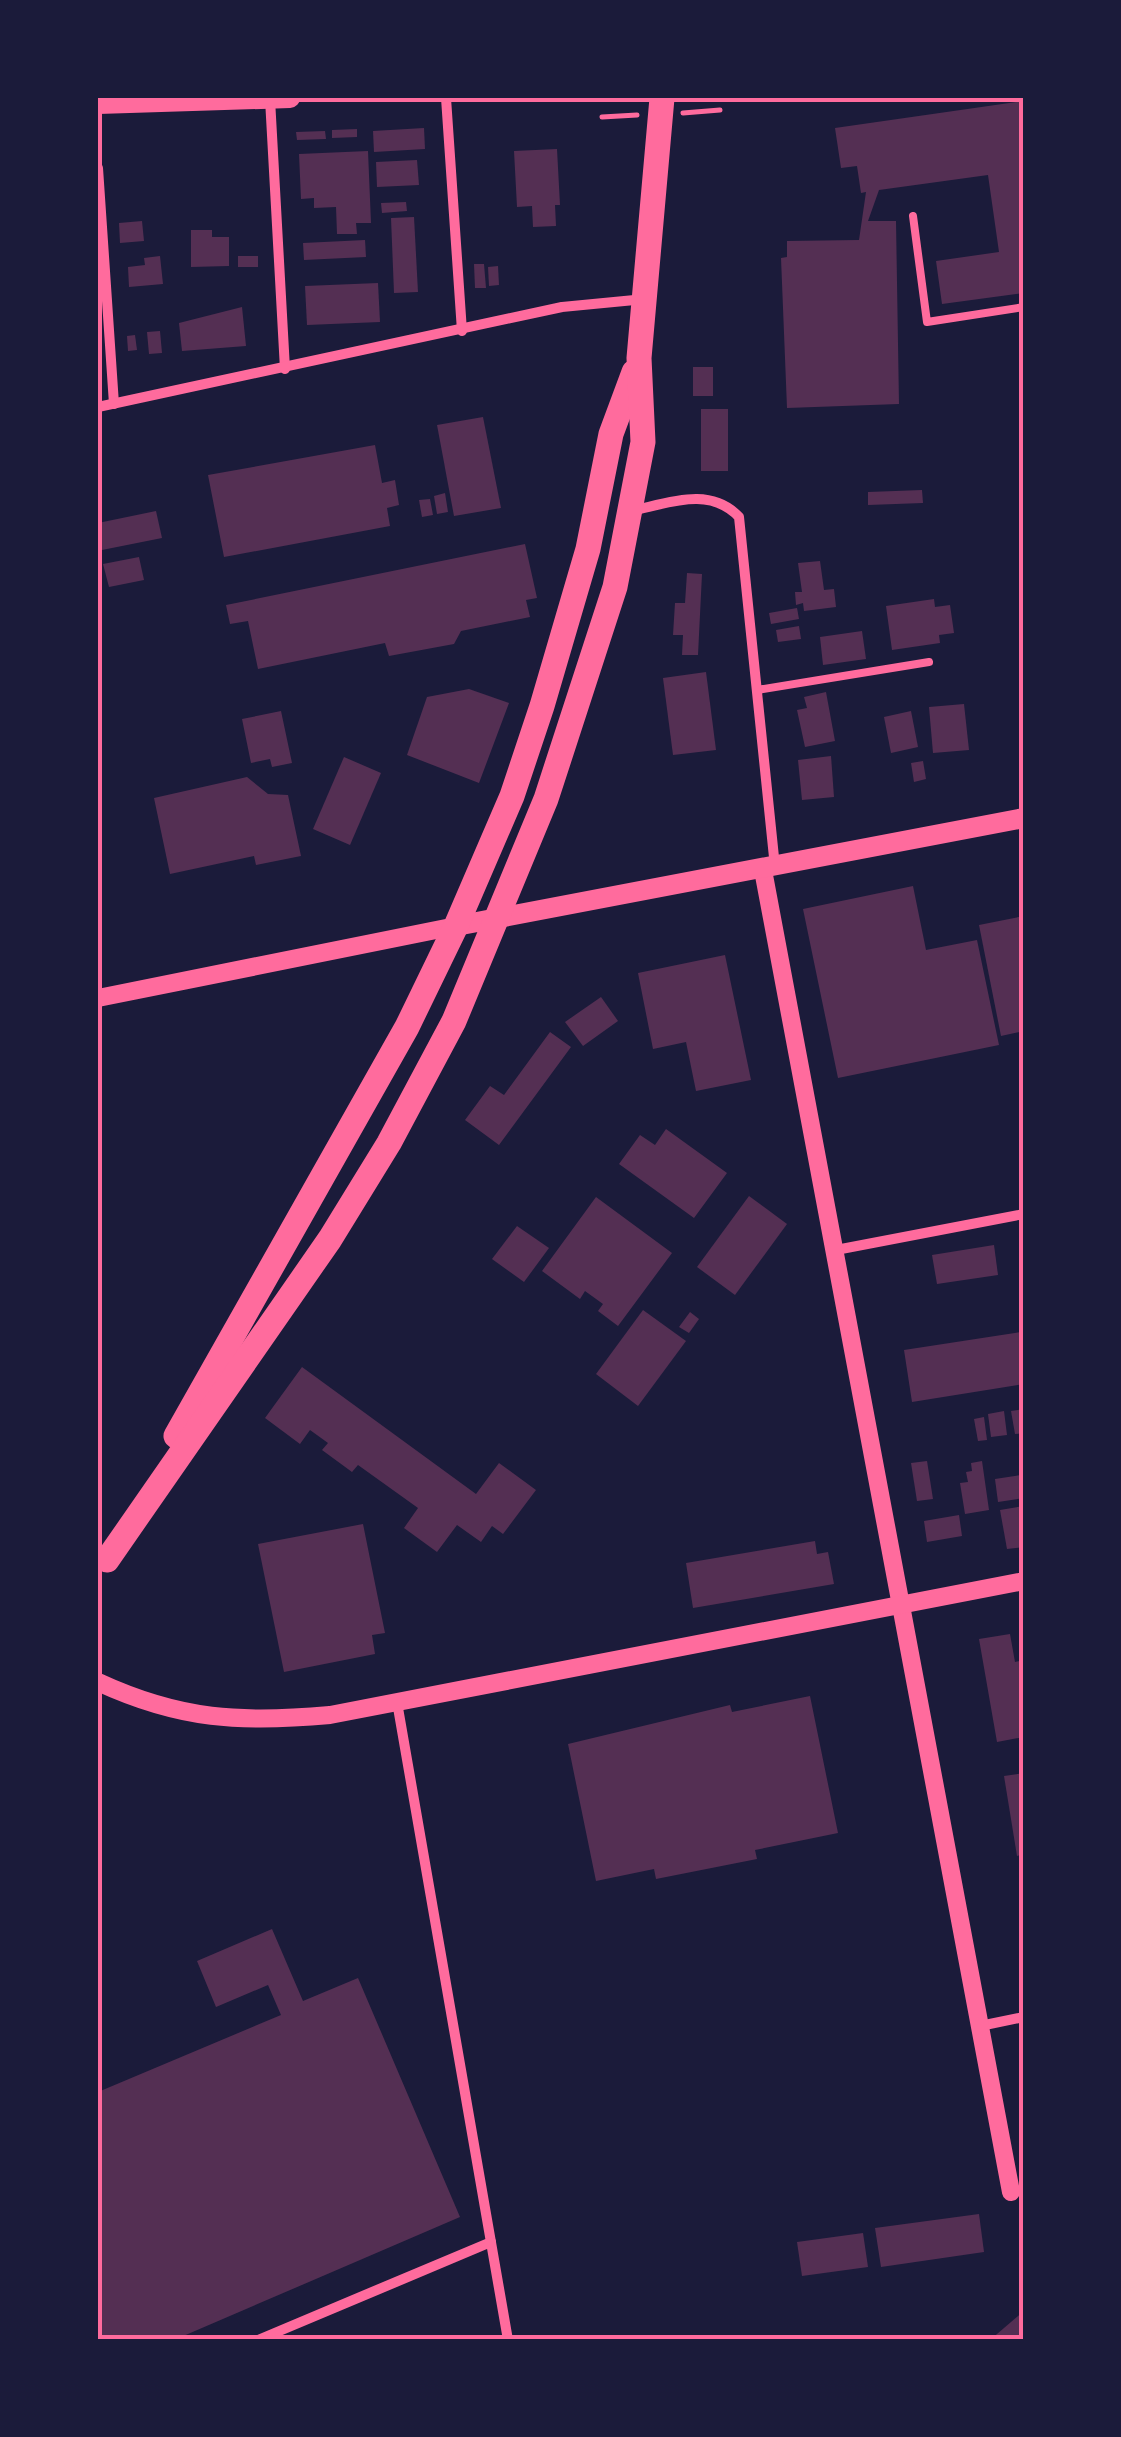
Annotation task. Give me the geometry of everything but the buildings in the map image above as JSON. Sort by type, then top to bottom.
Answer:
[{"type":"highway","points":[[102,1568],[330,1240],[454,1022],[582,700],[631,511],[643,442],[639,358],[662,98]]},
{"type":"highway","points":[[102,1568],[407,1027],[456,926],[512,796],[542,706],[588,549],[611,434],[639,358]]},
{"type":"main road","points":[[98,104],[157,99],[290,98]]},
{"type":"main road","points":[[456,926],[1024,818]]},
{"type":"street","points":[[270,98],[286,369]]},
{"type":"street","points":[[446,98],[462,331]]},
{"type":"street","points":[[98,168],[114,404]]},
{"type":"street","points":[[98,407],[562,307],[646,299]]},
{"type":"street","points":[[631,511],[693,497],[725,502],[739,517],[757,690],[769,869],[1010,2192]]},
{"type":"street","points":[[98,998],[456,926]]},
{"type":"street","points":[[836,1250],[1024,1214]]},
{"type":"street","points":[[98,1682],[164,1709],[217,1720],[330,1715],[1024,1581]]},
{"type":"street","points":[[397,1702],[508,2340]]},
{"type":"street","points":[[980,2026],[1024,2018]]},
{"type":"street","points":[[258,2340],[491,2242]]},
{"type":"lane","points":[[912,216],[927,322],[1024,307]]},
{"type":"lane","points":[[757,690],[929,662]]}]
